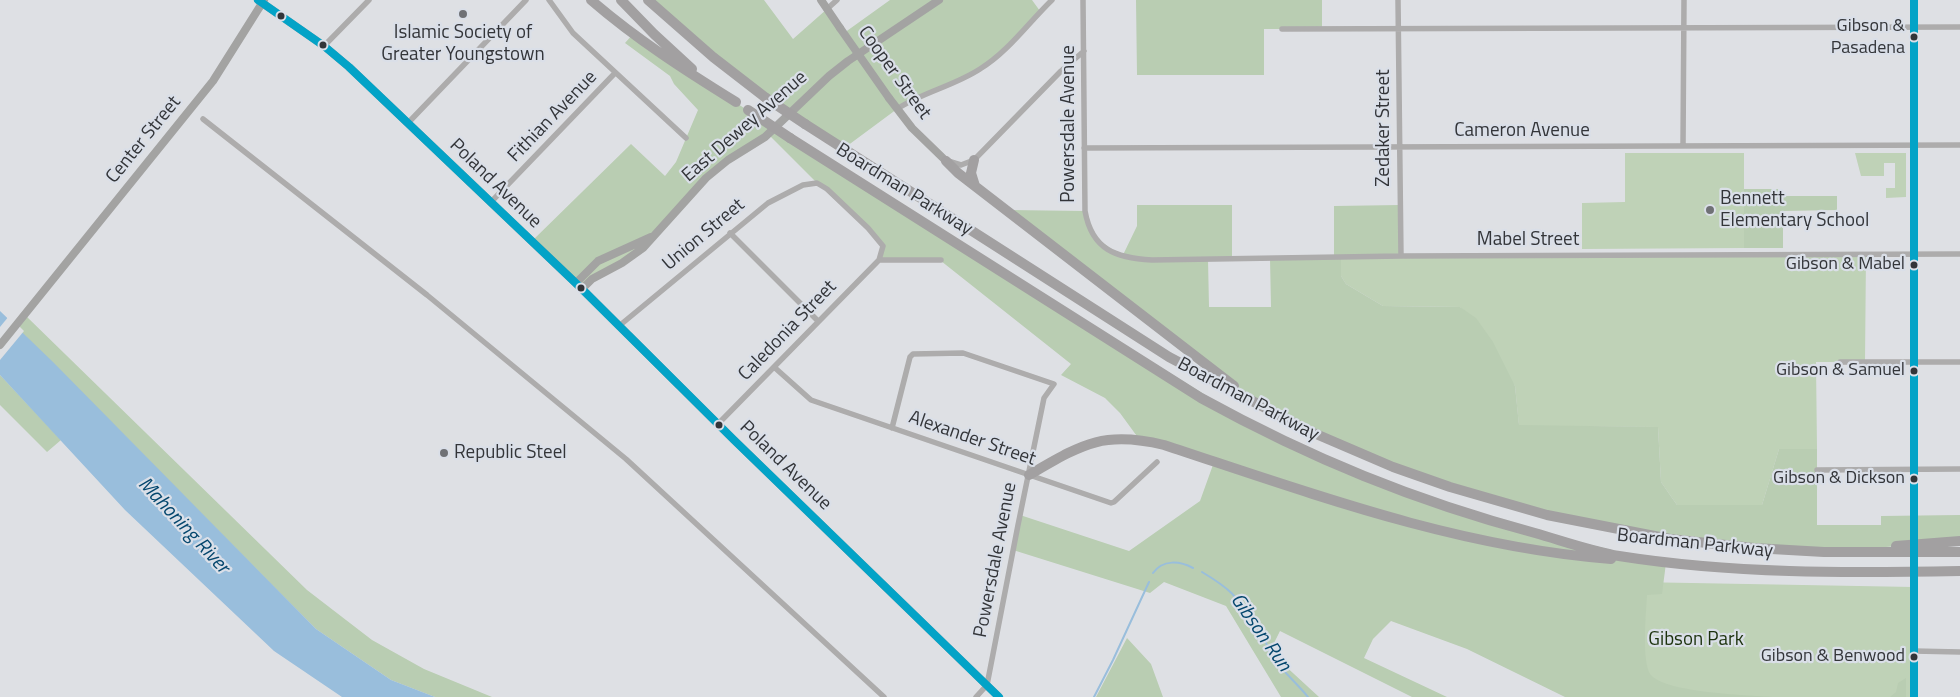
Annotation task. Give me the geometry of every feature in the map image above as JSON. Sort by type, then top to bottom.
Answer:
[{"type":"highway","points":[[591,0],[613,19],[672,62],[736,102]]},
{"type":"highway","name":"Boardman Parkway","points":[[621,0],[681,60],[736,102],[790,138],[1176,383],[1270,435],[1367,479],[1483,519],[1617,555],[1675,564],[1790,572],[1960,571]]},
{"type":"highway","name":"Boardman Parkway","points":[[648,0],[713,57],[766,98],[805,124],[1169,356],[1272,412],[1352,450],[1450,487],[1547,515],[1626,531],[1700,543],[1824,552],[1960,552]]},
{"type":"highway","points":[[974,160],[972,174],[975,186]]},
{"type":"highway","points":[[946,161],[975,186],[1228,382],[1272,412]]},
{"type":"highway","points":[[1028,474],[1086,445],[1113,438],[1139,439],[1164,445],[1347,504],[1474,539],[1543,552],[1675,564]]},
{"type":"highway","points":[[1824,552],[1960,541]]},
{"type":"highway","points":[[1899,572],[1960,578]]},
{"type":"street","points":[[324,46],[369,0]]},
{"type":"street","points":[[408,123],[526,0]]},
{"type":"street","points":[[549,0],[570,29],[686,138]]},
{"type":"street","name":"Cooper Street","points":[[821,0],[897,109],[912,128],[946,161]]},
{"type":"street","points":[[827,9],[837,0]]},
{"type":"street","name":"East Dewey Avenue","points":[[582,289],[592,279],[637,253],[716,168],[765,137],[848,60],[939,0]]},
{"type":"street","points":[[897,109],[918,96],[968,76],[985,66],[998,56],[1052,0]]},
{"type":"street","name":"Powersdale Avenue","points":[[1083,0],[1085,211],[1088,226],[1100,244]]},
{"type":"street","name":"Zedaker Street","points":[[1398,0],[1401,256]]},
{"type":"street","points":[[1683,146],[1684,0]]},
{"type":"street","points":[[1914,0],[1914,697]]},
{"type":"street","name":"Poland Avenue","points":[[261,1],[324,46],[408,123],[576,283],[999,697]]},
{"type":"street","name":"Center Street","points":[[0,345],[213,81],[261,1]]},
{"type":"street","points":[[1282,29],[1960,27]]},
{"type":"street","points":[[946,161],[961,165],[974,160],[1062,70],[1084,51]]},
{"type":"street","name":"Fithian Avenue","points":[[491,202],[615,73]]},
{"type":"street","points":[[203,119],[364,245],[626,459],[884,697]]},
{"type":"street","name":"Cameron Avenue","points":[[1084,148],[1960,145]]},
{"type":"street","name":"Union Street","points":[[619,326],[771,200],[803,186],[817,183],[827,189],[881,242],[884,250],[879,260]]},
{"type":"street","points":[[730,233],[818,321]]},
{"type":"street","points":[[576,283],[598,261],[655,235]]},
{"type":"street","name":"Mabel Street","points":[[1100,244],[1122,257],[1136,259],[1960,254]]},
{"type":"street","points":[[879,260],[941,260]]},
{"type":"street","name":"Caledonia Street","points":[[718,424],[879,260]]},
{"type":"street","name":"Powersdale Avenue","points":[[892,428],[910,357],[913,354],[963,353],[1054,384],[1044,398],[987,685]]},
{"type":"street","points":[[1840,362],[1960,362]]},
{"type":"street","name":"Alexander Street","points":[[774,367],[811,400],[1113,503],[1157,462]]},
{"type":"street","points":[[1817,470],[1960,469]]},
{"type":"street","points":[[1914,651],[1960,652]]},
{"type":"street","points":[[976,697],[987,685]]},
{"type":"green space","points":[[648,0],[764,0],[793,39],[827,9],[844,33],[890,0],[1032,0],[1040,11],[990,63],[897,109],[843,149],[766,98]]},
{"type":"green space","points":[[1136,0],[1322,0],[1322,29],[1264,29],[1264,75],[1137,75]]},
{"type":"green space","points":[[633,34],[774,128],[1270,435],[1483,519],[1666,563],[1662,594],[1647,595],[1645,645],[1649,672],[1656,679],[1686,689],[1772,697],[1565,697],[1467,649],[1391,621],[1373,639],[1364,658],[1447,697],[1412,697],[1280,631],[1273,645],[1281,662],[1319,697],[1281,697],[1226,606],[1164,582],[1150,593],[1013,550],[1020,515],[1129,551],[1200,501],[1214,462],[1139,439],[1120,413],[1105,398],[1061,375],[1071,364],[941,261],[879,260],[881,242],[817,183],[768,134],[728,160],[655,235],[615,253],[576,283],[532,241],[631,144],[665,176],[676,162],[698,110],[674,84],[670,76],[625,43]]},
{"type":"green space","points":[[1625,153],[1744,153],[1744,248],[1582,249],[1582,203],[1625,202]]},
{"type":"green space","points":[[1855,153],[1906,153],[1906,197],[1886,198],[1886,188],[1895,188],[1895,163],[1884,163],[1884,176],[1861,176]]},
{"type":"green space","points":[[1744,189],[1778,189],[1778,196],[1837,196],[1837,210],[1783,211],[1783,248],[1744,248]]},
{"type":"green space","points":[[1137,205],[1232,205],[1232,258],[1208,259],[1209,307],[1271,307],[1270,258],[1334,257],[1334,206],[1400,205],[1401,256],[1341,257],[1341,276],[1346,284],[1383,306],[1460,307],[1476,318],[1493,342],[1515,386],[1519,425],[1658,427],[1661,482],[1677,505],[1762,505],[1779,449],[1817,449],[1817,525],[1881,525],[1881,516],[1960,515],[1960,541],[1824,552],[1699,543],[1500,503],[1309,431],[1228,382],[1007,210],[1085,211],[1094,236],[1122,257],[1137,226]]},
{"type":"green space","points":[[655,235],[582,289],[576,283],[598,261]]},
{"type":"green space","points":[[1866,254],[1865,362],[1816,362],[1817,449],[1779,449],[1762,505],[1677,505],[1661,482],[1658,427],[1519,426],[1515,386],[1460,307],[1383,306],[1346,284],[1341,276],[1341,257]]},
{"type":"green space","points":[[25,315],[307,590],[372,640],[424,669],[492,697],[435,697],[391,680],[316,629],[15,326]]},
{"type":"green space","points":[[0,375],[61,440],[47,452],[0,405]]},
{"type":"green space","name":"Gibson Park","points":[[1636,582],[1914,587],[1914,697],[1637,697]]},
{"type":"green space","points":[[1127,638],[1151,664],[1163,697],[1096,697]]},
{"type":"green space","points":[[1906,678],[1906,697],[1890,697],[1896,692],[1898,683]]},
{"type":"water","name":"Mahoning River","points":[[0,311],[53,362],[316,629],[391,680],[435,697],[342,697],[274,651],[125,510],[0,375]]},
{"type":"pier","points":[[9,316],[24,331],[0,360],[0,327]]},
{"type":"waterway","name":"Gibson Run","points":[[1153,573],[1157,568],[1167,563],[1183,564],[1193,568]]},
{"type":"waterway","name":"Gibson Run","points":[[1202,572],[1227,589],[1237,599],[1262,633],[1269,651],[1276,661],[1308,697]]},
{"type":"waterway","name":"Gibson Run","points":[[1094,697],[1149,582]]},
{"type":"transit line","points":[[258,0],[324,46],[349,67],[582,289],[734,440],[999,697]]},
{"type":"transit line","points":[[1914,0],[1914,697]]},
{"type":"place","name":"Islamic Society of Greater Youngstown","points":[[463,14]]},
{"type":"place","name":"Gibson & Pasadena","points":[[1914,37]]},
{"type":"place","name":"Bennett Elementary School","points":[[1710,210]]},
{"type":"place","name":"Gibson & Mabel","points":[[1914,265]]},
{"type":"place","name":"Gibson & Samuel","points":[[1914,371]]},
{"type":"place","name":"Republic Steel","points":[[444,453]]},
{"type":"place","name":"Gibson & Dickson","points":[[1914,479]]},
{"type":"place","name":"Gibson & Benwood","points":[[1914,657]]}]
